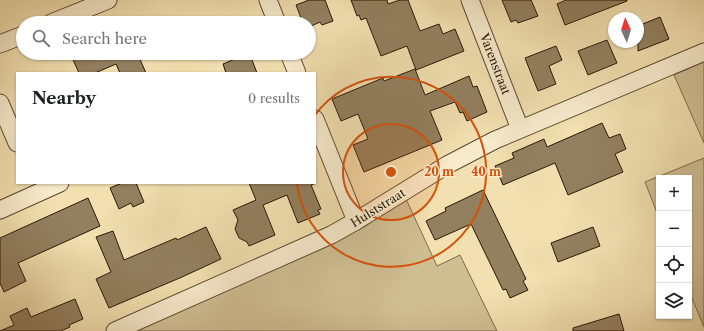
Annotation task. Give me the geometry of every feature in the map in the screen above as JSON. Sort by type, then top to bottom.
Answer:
[{"type":"street","points":[[68,16],[108,0]]},
{"type":"street","points":[[268,0],[274,16]]},
{"type":"street","name":"Varenstraat","points":[[470,0],[520,129]]},
{"type":"street","points":[[0,44],[16,38]]},
{"type":"street","name":"Hulststraat","points":[[115,331],[331,235],[356,222],[448,165],[520,129],[704,52]]},
{"type":"street","points":[[292,60],[297,72]]},
{"type":"street","points":[[0,103],[16,142]]},
{"type":"street","points":[[316,121],[356,222]]},
{"type":"street","points":[[0,210],[36,188],[55,184]]},
{"type":"shaded area","points":[[704,62],[704,143],[674,75]]},
{"type":"shaded area","points":[[704,158],[704,327],[692,298],[692,175],[662,175]]},
{"type":"shaded area","points":[[656,178],[656,210],[645,182]]},
{"type":"shaded area","points":[[406,199],[437,266],[460,255],[497,331],[131,331],[364,227]]},
{"type":"building","points":[[309,0],[325,0],[333,21],[322,25],[320,22],[316,24],[316,16],[300,16],[296,5]]},
{"type":"building","points":[[351,0],[387,0],[388,4],[400,0],[408,0],[420,31],[439,24],[443,34],[455,29],[464,51],[416,70],[407,46],[381,56],[366,18],[361,20],[359,15],[357,16]]},
{"type":"building","points":[[502,0],[531,0],[538,16],[518,23],[516,20],[511,22]]},
{"type":"building","points":[[566,0],[627,1],[565,25],[557,4]]},
{"type":"building","points":[[660,17],[669,39],[638,51],[638,48],[644,48],[644,24]]},
{"type":"building","points":[[607,40],[608,48],[610,48],[617,63],[588,75],[578,51]]},
{"type":"building","points":[[556,46],[562,60],[549,66],[556,84],[538,91],[525,58]]},
{"type":"building","points":[[73,60],[140,60],[146,72],[120,72],[116,64],[97,72],[79,72]]},
{"type":"building","points":[[232,60],[252,60],[257,72],[226,72],[223,64]]},
{"type":"building","points":[[415,69],[425,95],[469,76],[473,87],[477,86],[487,112],[467,121],[463,112],[460,113],[455,102],[430,111],[442,140],[364,172],[353,145],[368,139],[358,114],[341,121],[332,99],[383,78],[384,81]]},
{"type":"building","points":[[602,123],[609,138],[620,134],[626,149],[615,154],[623,172],[568,195],[555,163],[503,185],[495,166],[514,158],[512,153],[544,139],[547,147]]},
{"type":"building","points":[[120,184],[136,184],[144,202],[133,207],[131,203],[119,209],[110,188]]},
{"type":"building","points":[[249,184],[314,184],[311,185],[321,209],[318,210],[320,214],[298,223],[287,195],[263,205],[275,235],[249,246],[247,242],[239,238],[235,229],[238,220],[233,210],[256,200]]},
{"type":"building","points":[[483,190],[526,279],[523,281],[528,290],[510,298],[506,289],[503,290],[471,224],[435,240],[426,221],[446,211],[445,208]]},
{"type":"building","points":[[88,198],[100,226],[18,263],[26,281],[4,292],[0,283],[0,238]]},
{"type":"building","points":[[206,227],[221,259],[109,308],[96,279],[111,272],[96,237],[113,231],[124,260],[176,238],[177,240]]},
{"type":"building","points":[[593,227],[600,246],[558,262],[551,243]]},
{"type":"building","points":[[75,299],[83,319],[69,325],[70,327],[61,331],[0,331],[14,325],[10,316],[27,308],[31,317]]},
{"type":"building","points":[[619,314],[624,331],[573,331],[573,328]]}]
